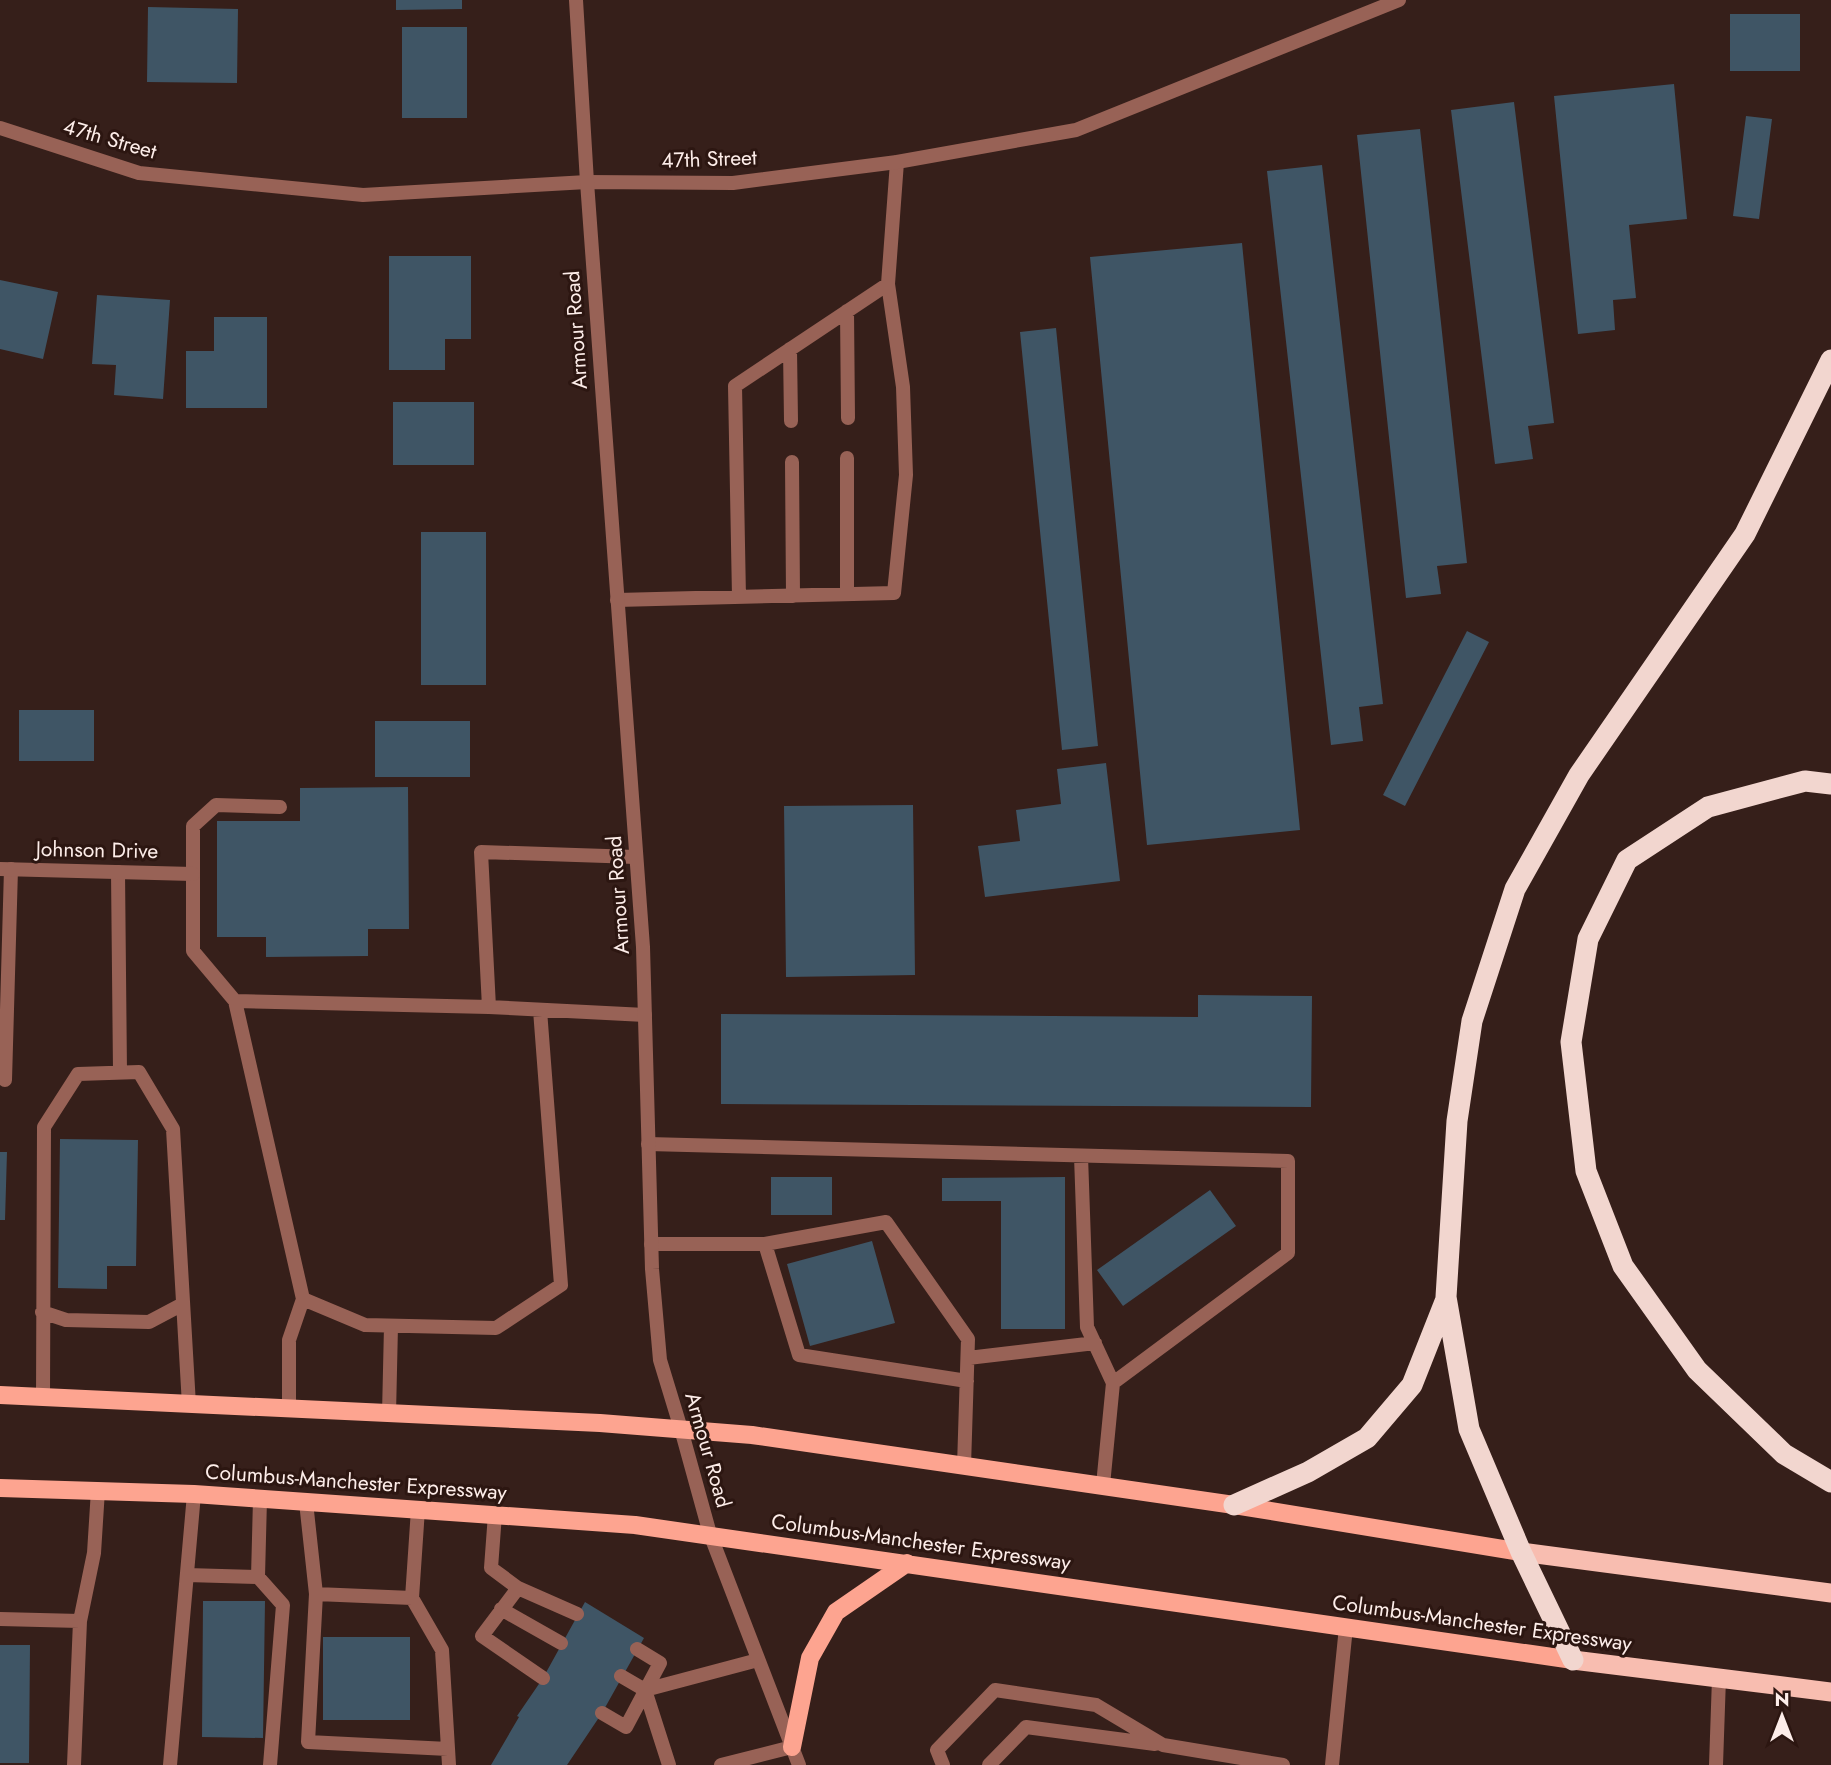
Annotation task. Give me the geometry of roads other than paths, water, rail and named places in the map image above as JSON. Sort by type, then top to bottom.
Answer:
[{"type":"highway","points":[[1573,1660],[1521,1552],[1469,1429],[1446,1297],[1457,1121],[1472,1021],[1516,890],[1579,775],[1745,534],[1831,360]]},
{"type":"highway","points":[[1831,784],[1805,781],[1708,807],[1627,860],[1588,939],[1571,1042],[1586,1171],[1623,1266],[1697,1370],[1784,1454],[1831,1482]]},
{"type":"highway","points":[[1234,1505],[1308,1472],[1367,1438],[1412,1385],[1446,1297]]},
{"type":"highway","points":[[1521,1552],[1831,1593]]},
{"type":"highway","name":"Columbus-Manchester Expressway","points":[[1573,1660],[1831,1692]]},
{"type":"main road","points":[[0,1395],[389,1413],[752,1435],[1234,1505],[1521,1552]]},
{"type":"main road","name":"Columbus-Manchester Expressway","points":[[0,1488],[194,1494],[635,1525],[1573,1660]]},
{"type":"main road","points":[[792,1747],[810,1658],[836,1612],[906,1563]]},
{"type":"street","name":"Armour Road","points":[[576,0],[643,947],[651,1244],[660,1360],[710,1534],[799,1765]]},
{"type":"street","name":"47th Street","points":[[0,128],[139,173],[363,195],[587,182],[733,183],[897,162],[1076,130],[1399,0]]},
{"type":"street","points":[[617,600],[894,593],[906,475],[903,387],[888,284],[897,162]]},
{"type":"street","points":[[739,597],[735,386],[888,284]]},
{"type":"street","points":[[847,311],[848,418]]},
{"type":"street","points":[[790,349],[791,421]]},
{"type":"street","points":[[847,458],[847,594]]},
{"type":"street","points":[[792,462],[793,596]]},
{"type":"street","points":[[280,807],[216,805],[193,826],[193,951],[235,1001],[303,1299],[289,1340],[289,1409]]},
{"type":"street","points":[[489,1007],[481,852],[636,857]]},
{"type":"street","points":[[5,1080],[6,869]]},
{"type":"street","name":"Johnson Drive","points":[[6,869],[193,874]]},
{"type":"street","points":[[118,872],[120,1072]]},
{"type":"street","points":[[235,1001],[489,1007],[645,1015]]},
{"type":"street","points":[[303,1299],[365,1325],[496,1328],[561,1285],[540,1010]]},
{"type":"street","points":[[43,1398],[44,1127],[78,1074],[139,1072],[173,1129],[189,1405]]},
{"type":"street","points":[[648,1144],[1288,1161],[1288,1253],[1114,1383]]},
{"type":"street","points":[[1081,1156],[1087,1327],[1114,1383],[1102,1485]]},
{"type":"street","points":[[651,1244],[765,1244],[886,1222],[968,1339],[964,1466]]},
{"type":"street","points":[[765,1244],[799,1355],[967,1381]]},
{"type":"street","points":[[42,1312],[66,1320],[149,1321],[183,1304]]},
{"type":"street","points":[[389,1413],[391,1326]]},
{"type":"street","points":[[968,1358],[1095,1343]]},
{"type":"street","points":[[74,1765],[80,1621],[94,1553],[98,1490]]},
{"type":"street","points":[[170,1765],[194,1494]]},
{"type":"street","points":[[260,1499],[258,1577],[282,1605],[270,1765]]},
{"type":"street","points":[[306,1502],[316,1594],[308,1742],[448,1749]]},
{"type":"street","points":[[418,1509],[412,1598],[442,1650],[449,1765]]},
{"type":"street","points":[[495,1514],[491,1568],[517,1588],[577,1614]]},
{"type":"street","points":[[187,1575],[258,1577]]},
{"type":"street","points":[[517,1588],[482,1636],[543,1678]]},
{"type":"street","points":[[316,1594],[412,1598]]},
{"type":"street","points":[[501,1609],[561,1643]]},
{"type":"street","points":[[0,1619],[80,1621]]},
{"type":"street","points":[[1332,1765],[1346,1626]]},
{"type":"street","points":[[602,1713],[626,1727],[660,1663],[637,1649]]},
{"type":"street","points":[[645,1690],[758,1660]]},
{"type":"street","points":[[621,1676],[645,1690],[669,1765]]},
{"type":"street","points":[[1716,1765],[1719,1678]]},
{"type":"street","points":[[943,1765],[937,1751],[995,1690],[1096,1705],[1163,1745]]},
{"type":"street","points":[[989,1765],[1026,1727],[1163,1745],[1233,1761],[1283,1765]]},
{"type":"street","points":[[721,1765],[792,1747]]}]
